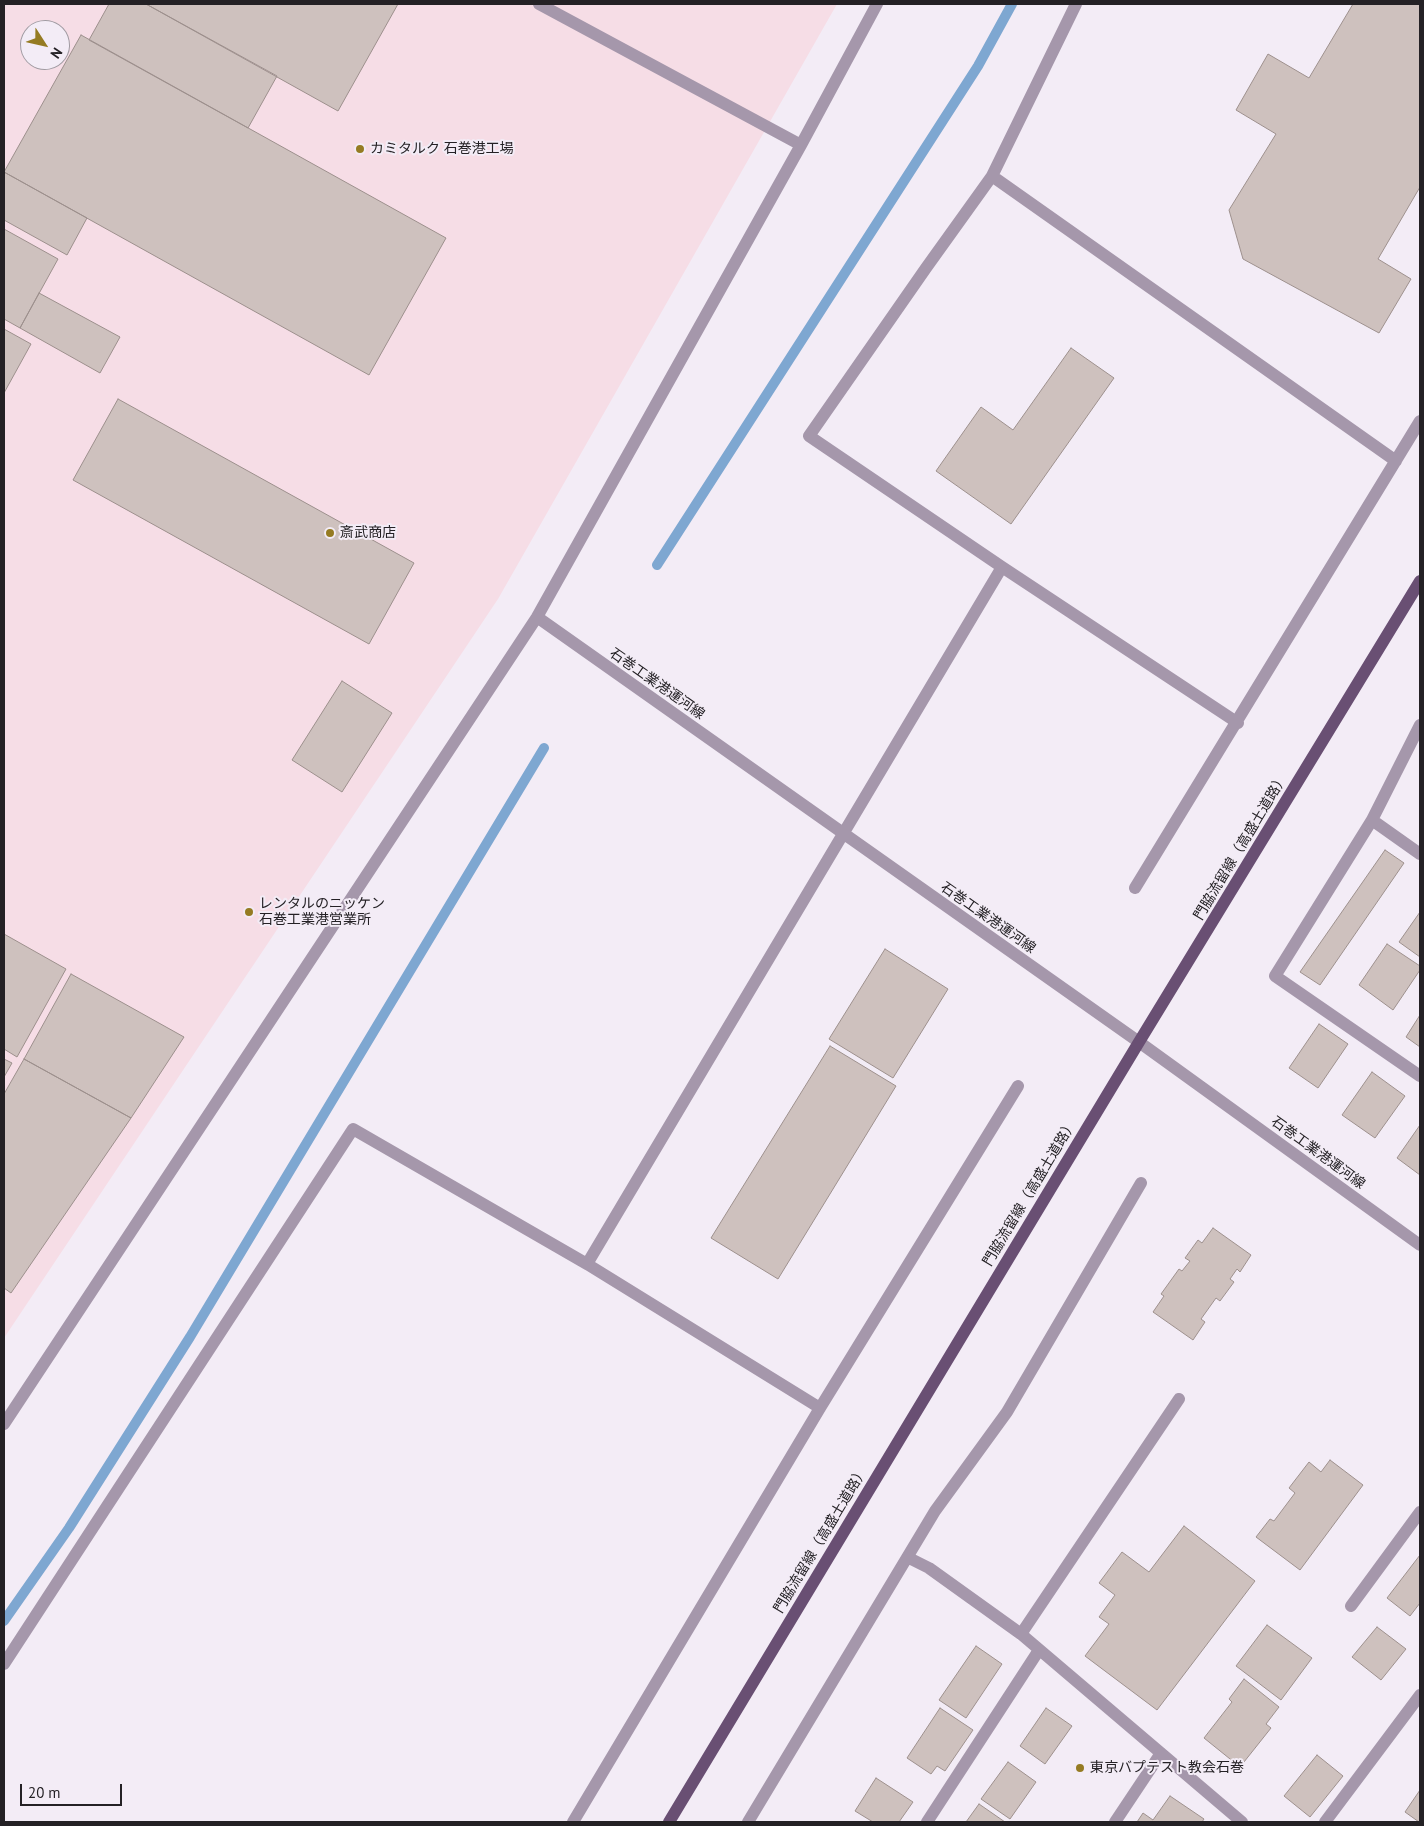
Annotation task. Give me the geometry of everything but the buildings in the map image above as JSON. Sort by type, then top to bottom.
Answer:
[{"type":"main road","name":"門脇流留線（高盛土道路）","points":[[669,1822],[1139,1042],[1420,581]]},
{"type":"street","points":[[539,4],[801,145]]},
{"type":"street","points":[[4,1424],[537,617],[801,145],[877,4]]},
{"type":"street","points":[[1076,4],[992,176],[809,436],[1002,567],[1238,723]]},
{"type":"street","points":[[992,176],[1396,461]]},
{"type":"street","points":[[1135,888],[1238,723],[1420,421]]},
{"type":"street","points":[[587,1264],[1002,567]]},
{"type":"street","name":"石巻工業港運河線","points":[[537,617],[1139,1042],[1420,1245]]},
{"type":"street","points":[[1420,725],[1372,820],[1275,976],[1420,1076]]},
{"type":"street","points":[[1372,820],[1420,854]]},
{"type":"street","points":[[572,1822],[820,1408],[1018,1086]]},
{"type":"street","points":[[4,1664],[353,1129],[587,1264],[820,1408]]},
{"type":"street","points":[[748,1822],[909,1558],[935,1511],[1007,1412],[1141,1183]]},
{"type":"street","points":[[1021,1634],[1179,1399]]},
{"type":"street","points":[[1351,1606],[1420,1512]]},
{"type":"street","points":[[909,1558],[930,1568],[1021,1634],[1242,1822]]},
{"type":"street","points":[[927,1822],[1039,1650]]},
{"type":"street","points":[[1325,1822],[1420,1695]]},
{"type":"street","points":[[1115,1822],[1161,1753]]},
{"type":"shaded area","points":[[4,4],[837,4],[498,599],[4,1338]]},
{"type":"waterway","points":[[657,565],[978,66],[1012,4]]},
{"type":"waterway","points":[[4,1621],[69,1528],[190,1337],[544,748]]},
{"type":"place","name":"カミタルク 石巻港工場","points":[[360,149]]},
{"type":"place","name":"斎武商店","points":[[330,533]]},
{"type":"place","name":"レンタルのニッケン 石巻工業港営業所","points":[[249,912]]},
{"type":"place","name":"東京バプテスト教会石巻","points":[[1080,1768]]}]
